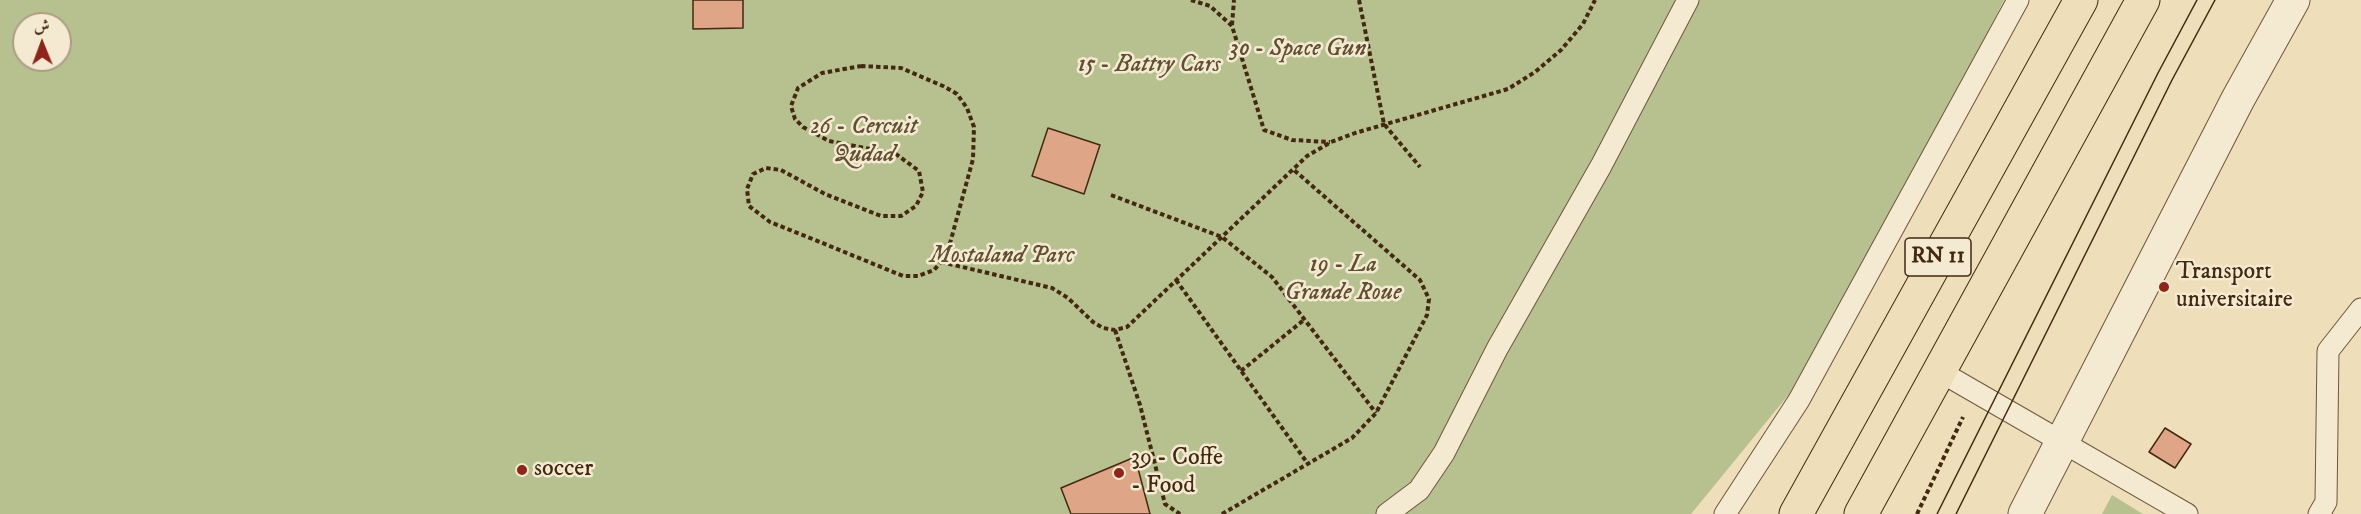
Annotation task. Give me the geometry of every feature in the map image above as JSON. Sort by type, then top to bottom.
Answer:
[{"type":"highway","name":"RN 11","points":[[1796,514],[2081,0]]},
{"type":"highway","name":"RN 11","points":[[1861,514],[2143,0]]},
{"type":"street","points":[[2025,514],[2238,99],[2293,0]]},
{"type":"lane","points":[[1387,514],[1419,490],[1444,453],[1497,349],[1601,166],[1688,0]]},
{"type":"lane","points":[[1725,514],[1799,400],[2018,0]]},
{"type":"lane","points":[[2319,514],[2326,502],[2328,351],[2361,309]]},
{"type":"lane","points":[[1940,371],[2187,514]]},
{"type":"path","points":[[1191,0],[1210,6],[1232,26]]},
{"type":"path","points":[[1234,0],[1232,26],[1264,130],[1292,140],[1331,142]]},
{"type":"path","points":[[1359,0],[1384,124],[1420,167]]},
{"type":"path","points":[[941,262],[1052,288],[1068,298],[1093,322],[1103,328],[1115,330],[1127,327],[1307,156],[1331,142],[1384,124],[1508,89],[1561,50],[1583,24],[1595,0]]},
{"type":"path","points":[[871,66],[901,68],[957,94],[967,108],[974,127],[973,159],[949,247],[941,262],[934,270],[918,276],[903,276],[770,222],[749,206],[747,189],[753,174],[766,168],[781,170],[825,194],[881,216],[901,216],[916,206],[923,192],[919,171],[896,154],[829,141],[803,127],[795,119],[791,106],[798,88],[822,73],[871,66]]},
{"type":"path","points":[[1222,514],[1352,438],[1376,413],[1427,315],[1429,299],[1420,280],[1294,170]]},
{"type":"path","points":[[1111,195],[1221,237],[1272,277],[1376,413]]},
{"type":"path","points":[[1176,280],[1308,464]]},
{"type":"path","points":[[1241,371],[1305,319]]},
{"type":"path","points":[[1115,330],[1140,405],[1165,504],[1180,514]]},
{"type":"path","points":[[1917,514],[1975,391]]},
{"type":"green space","name":"Mostaland Parc","points":[[0,0],[2004,0],[1967,74],[1790,393],[1691,514],[0,514]]},
{"type":"green space","points":[[2112,495],[2143,514],[2102,514]]},
{"type":"building","points":[[693,0],[743,0],[743,28],[693,29]]},
{"type":"building","points":[[1048,128],[1100,145],[1084,194],[1032,176]]},
{"type":"building","points":[[2165,428],[2191,444],[2175,468],[2149,452]]},
{"type":"building","name":"39 - Coffe - Food","points":[[1135,457],[1150,514],[1071,514],[1061,488]]},
{"type":"tram line","points":[[1937,514],[2158,73],[2197,0]]},
{"type":"tram line","points":[[1956,514],[2172,80],[2215,0]]},
{"type":"place","name":"Transport universitaire","points":[[2164,287]]},
{"type":"place","name":"soccer","points":[[522,470]]},
{"type":"place","name":"39 - Coffe - Food","points":[[1119,473]]},
{"type":"park label","name":"30 - Space Gun","points":[[1298,50]]},
{"type":"park label","name":"15 - Battry Cars","points":[[1149,66]]},
{"type":"park label","name":"26 - Cercuit Qudad","points":[[864,142]]},
{"type":"park label","name":"19 - La Grande Roue","points":[[1343,280]]}]
